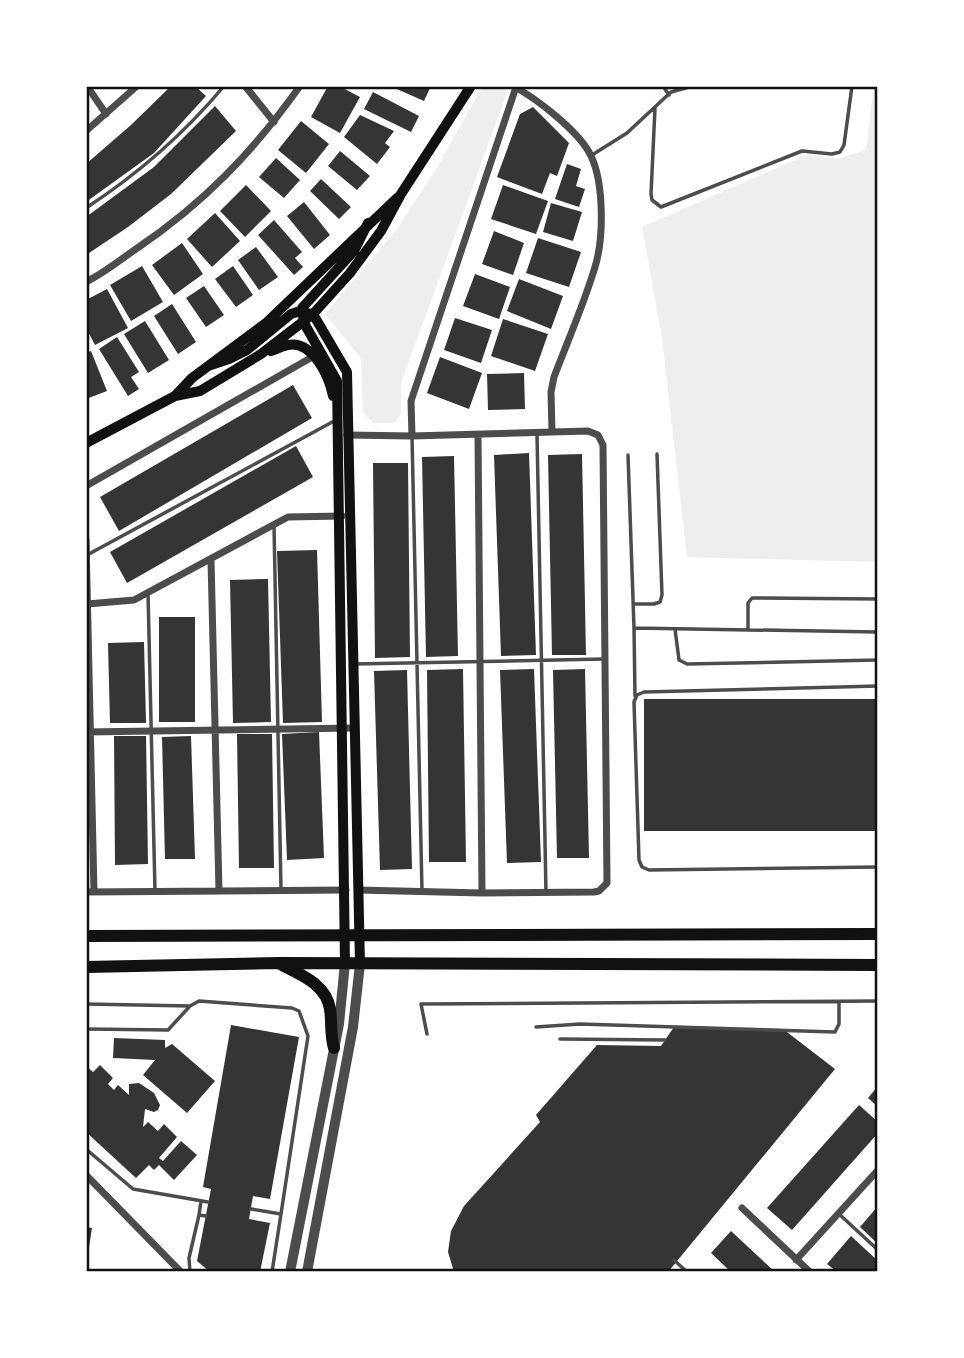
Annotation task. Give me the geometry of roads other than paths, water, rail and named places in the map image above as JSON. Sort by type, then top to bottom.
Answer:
[{"type":"main road","points":[[86,443],[175,396],[200,391],[261,354],[306,316],[350,273],[381,231],[401,194],[471,86]]},
{"type":"main road","points":[[175,396],[192,378],[266,323],[401,194]]},
{"type":"main road","points":[[338,416],[336,377],[306,316],[306,302],[354,251],[368,223]]},
{"type":"main road","points":[[208,366],[247,350],[291,314],[306,316],[343,362],[348,382],[344,435],[348,665],[355,728],[360,964]]},
{"type":"main road","points":[[261,354],[290,344],[304,348],[314,356],[331,386],[344,435]]},
{"type":"main road","points":[[345,963],[343,728],[348,665]]},
{"type":"main road","points":[[86,936],[878,934]]},
{"type":"main road","points":[[86,967],[345,963],[878,965]]},
{"type":"main road","points":[[279,964],[312,981],[321,989],[330,1007],[331,1040],[334,1048]]},
{"type":"street","points":[[88,86],[106,114]]},
{"type":"street","points":[[86,131],[136,86]]},
{"type":"street","points":[[245,86],[274,122]]},
{"type":"street","points":[[86,282],[170,226],[221,182],[274,122],[300,86]]},
{"type":"street","points":[[412,436],[411,401],[514,87],[546,107],[568,127],[591,156],[600,192],[601,233],[596,265],[554,377],[551,392],[552,432]]},
{"type":"street","points":[[86,486],[314,356]]},
{"type":"street","points":[[344,435],[478,435],[588,431],[602,440],[607,883],[599,891],[546,893],[358,890]]},
{"type":"street","points":[[478,435],[482,893]]},
{"type":"street","points":[[88,604],[129,601],[148,593],[288,517],[345,516]]},
{"type":"street","points":[[86,540],[90,892],[346,890]]},
{"type":"street","points":[[211,561],[219,891]]},
{"type":"street","points":[[88,732],[355,728]]},
{"type":"street","points":[[290,1272],[334,1048],[345,963]]},
{"type":"street","points":[[307,1272],[353,1027],[360,964]]},
{"type":"street","points":[[796,1260],[878,1170]]},
{"type":"street","points":[[86,1175],[181,1272]]},
{"type":"street","points":[[742,1208],[810,1272]]},
{"type":"lane","points":[[86,208],[150,161],[198,117],[224,86]]},
{"type":"lane","points":[[663,86],[669,95]]},
{"type":"lane","points":[[591,156],[627,133],[669,95],[693,86]]},
{"type":"lane","points":[[655,108],[651,194],[652,200],[661,207],[796,153],[839,152],[844,145],[852,86]]},
{"type":"lane","points":[[86,556],[338,416]]},
{"type":"lane","points":[[537,432],[546,893]]},
{"type":"lane","points":[[412,436],[422,891]]},
{"type":"lane","points":[[634,604],[654,604],[660,602],[662,595],[657,453]]},
{"type":"lane","points":[[628,455],[639,860],[642,867],[649,870],[878,867]]},
{"type":"lane","points":[[274,525],[281,890]]},
{"type":"lane","points":[[148,593],[155,891]]},
{"type":"lane","points":[[748,630],[748,603],[752,598],[878,599]]},
{"type":"lane","points":[[634,628],[878,632]]},
{"type":"lane","points":[[675,629],[679,660],[687,664],[878,660]]},
{"type":"lane","points":[[348,665],[604,659]]},
{"type":"lane","points":[[635,698],[644,692],[878,686]]},
{"type":"lane","points":[[86,1029],[168,1030],[199,1000],[292,1008],[301,1014],[308,1036],[272,1272]]},
{"type":"lane","points":[[537,1027],[580,1024],[835,1032],[839,1024],[839,1002]]},
{"type":"lane","points":[[426,1034],[421,1004],[878,1002]]},
{"type":"lane","points":[[86,1004],[190,1006]]},
{"type":"lane","points":[[560,1039],[665,1040]]},
{"type":"lane","points":[[86,1149],[134,1189],[208,1202]]},
{"type":"lane","points":[[190,1272],[189,1258],[201,1201]]},
{"type":"lane","points":[[251,1209],[281,1214]]},
{"type":"lane","points":[[839,1213],[878,1250]]},
{"type":"lane","points":[[198,1215],[206,1216]]},
{"type":"lane","points":[[674,1260],[687,1272]]}]
